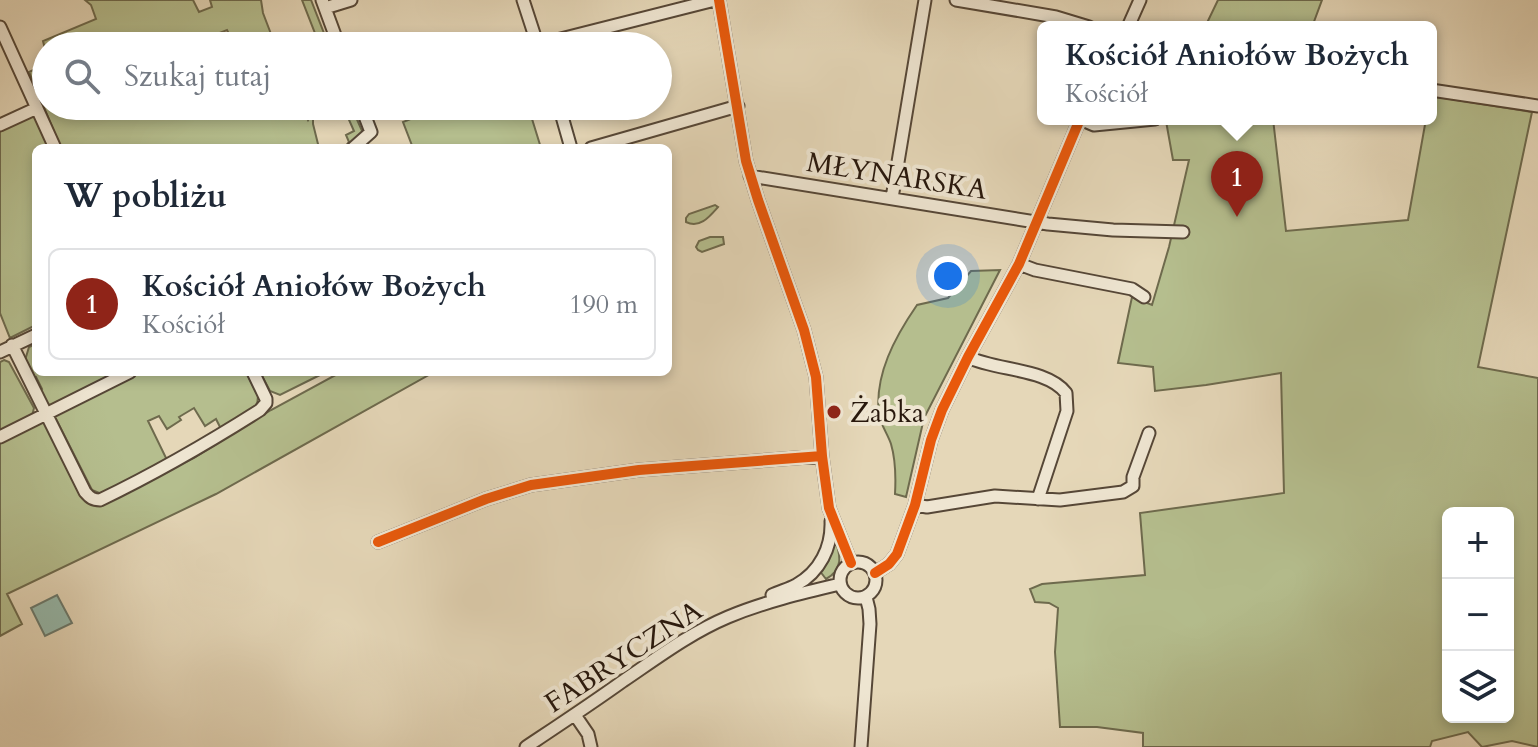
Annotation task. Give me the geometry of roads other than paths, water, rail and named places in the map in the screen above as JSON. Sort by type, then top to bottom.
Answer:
[{"type":"street","points":[[334,32],[324,4],[351,0]]},
{"type":"street","points":[[523,0],[532,32]]},
{"type":"street","points":[[591,32],[717,0],[746,161],[804,330],[816,377],[822,456],[831,516],[828,545],[820,564],[795,586],[768,597],[754,608]]},
{"type":"street","points":[[892,198],[925,0]]},
{"type":"street","points":[[956,0],[1069,21]]},
{"type":"street","points":[[1131,21],[1140,0]]},
{"type":"street","points":[[0,27],[32,97]]},
{"type":"street","points":[[1437,91],[1538,106]]},
{"type":"street","points":[[605,144],[738,106]]},
{"type":"street","points":[[0,125],[32,110]]},
{"type":"street","points":[[42,120],[53,144]]},
{"type":"street","points":[[358,144],[371,132],[366,120]]},
{"type":"street","points":[[563,120],[570,144]]},
{"type":"street","points":[[875,573],[897,554],[915,505],[942,410],[1019,264],[1077,125]]},
{"type":"street","name":"MŁYNARSKA","points":[[750,176],[1036,223],[1183,232]]},
{"type":"street","points":[[1019,264],[1035,270],[1132,289],[1144,297]]},
{"type":"street","points":[[0,352],[32,337]]},
{"type":"street","points":[[12,345],[85,492],[92,499],[100,500],[144,479],[196,451],[260,410],[266,399],[255,376]]},
{"type":"street","points":[[968,357],[1055,382],[1066,393],[1067,411],[1038,499]]},
{"type":"street","points":[[0,437],[122,376]]},
{"type":"street","points":[[915,505],[927,507],[995,496],[1060,500],[1123,492],[1133,486],[1133,477],[1149,433]]},
{"type":"street","points":[[378,542],[486,499],[531,485],[639,470],[822,456]]},
{"type":"street","points":[[831,516],[851,563]]},
{"type":"street","points":[[851,563],[868,564],[875,573],[876,585],[866,597],[850,596],[840,584],[842,572],[851,563]]},
{"type":"street","name":"FABRYCZNA","points":[[526,747],[705,628],[789,596],[840,584]]},
{"type":"street","points":[[861,747],[869,653],[866,597]]},
{"type":"street","points":[[575,715],[588,734],[591,747]]},
{"type":"water","points":[[57,595],[72,623],[45,636],[31,608]]},
{"type":"place","name":"Kościół Aniołów Bożych","points":[[1237,217]]},
{"type":"place","name":"Żabka","points":[[834,412]]}]
